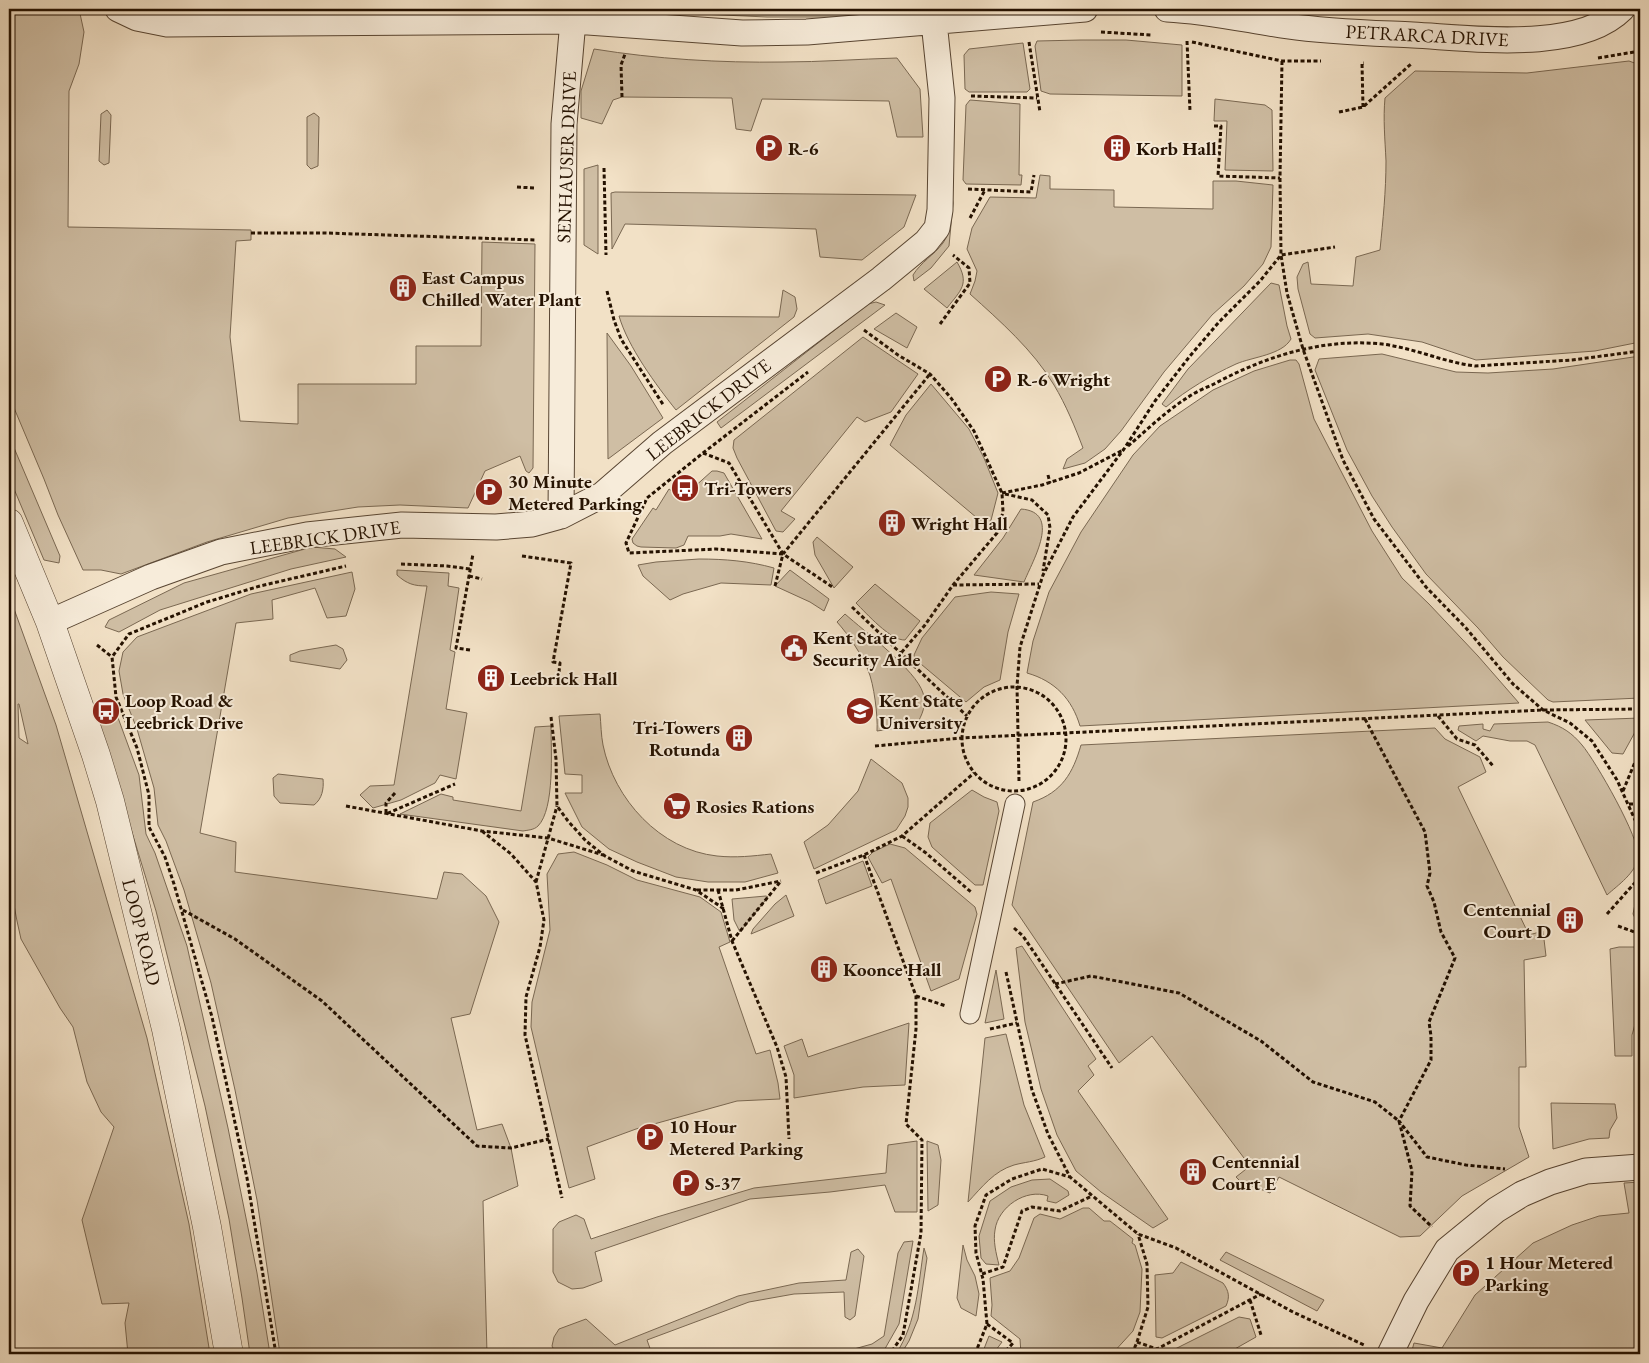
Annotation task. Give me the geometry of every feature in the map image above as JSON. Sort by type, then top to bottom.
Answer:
[{"type":"street","points":[[118,9],[137,18],[166,24],[574,15],[742,33],[807,32],[1085,9]]},
{"type":"street","name":"PETRARCA DRIVE","points":[[1167,9],[1197,10],[1288,26],[1339,31],[1509,40],[1580,32],[1604,22],[1622,9]]},
{"type":"street","name":"SENHAUSER DRIVE","points":[[561,516],[564,124],[574,15]]},
{"type":"street","name":"LEEBRICK DRIVE","points":[[50,622],[151,577],[221,552],[308,535],[402,525],[496,528],[532,524],[561,516],[602,496],[662,442],[881,279],[926,242],[937,228],[940,210],[942,98],[934,22]]},
{"type":"street","name":"LOOP ROAD","points":[[9,524],[50,622],[110,801],[166,1029],[207,1227],[229,1354]]},
{"type":"street","points":[[970,1014],[1017,798]]},
{"type":"street","points":[[1379,1350],[1416,1300],[1447,1250],[1496,1210],[1522,1194],[1550,1182],[1586,1171],[1640,1166]]},
{"type":"path","points":[[1098,32],[1155,35]]},
{"type":"path","points":[[1029,36],[1040,112]]},
{"type":"path","points":[[1182,40],[1282,61],[1321,61]]},
{"type":"path","points":[[1187,41],[1190,111]]},
{"type":"path","points":[[622,97],[622,65],[625,54]]},
{"type":"path","points":[[1282,61],[1281,255],[1287,293],[1303,349],[1343,460],[1374,519],[1426,587],[1466,628],[1513,684],[1543,710],[1570,723],[1592,741],[1617,780],[1640,832]]},
{"type":"path","points":[[1362,63],[1363,107]]},
{"type":"path","points":[[1339,112],[1363,107],[1411,64]]},
{"type":"path","points":[[970,96],[1037,98]]},
{"type":"path","points":[[1214,126],[1220,126],[1218,176],[1280,178]]},
{"type":"path","points":[[604,168],[606,255]]},
{"type":"path","points":[[967,188],[1031,192],[1034,175]]},
{"type":"path","points":[[517,187],[537,188]]},
{"type":"path","points":[[967,223],[985,190]]},
{"type":"path","points":[[251,233],[326,233],[543,240]]},
{"type":"path","points":[[1017,798],[1017,686],[1020,647],[1043,575],[1072,517],[1124,449],[1155,401],[1190,356],[1219,322],[1260,281],[1281,255],[1335,247]]},
{"type":"path","points":[[940,324],[970,283],[969,268],[953,255]]},
{"type":"path","points":[[607,291],[614,320],[622,339],[668,412]]},
{"type":"path","points":[[871,325],[864,330],[898,355],[930,374],[951,398],[974,430],[1002,493],[1004,512],[997,533],[952,585],[925,625],[901,653]]},
{"type":"path","points":[[1002,493],[1050,483],[1079,473],[1124,449],[1186,398],[1241,370],[1265,360],[1303,349],[1355,343],[1382,344],[1475,366],[1572,360],[1640,351]]},
{"type":"path","points":[[783,554],[716,550],[629,554],[626,544],[647,498],[810,372]]},
{"type":"path","points":[[775,586],[783,554],[930,374]]},
{"type":"path","points":[[698,447],[703,453],[729,463],[783,554],[834,588]]},
{"type":"path","points":[[1048,475],[1050,483]]},
{"type":"path","points":[[1002,493],[1032,500],[1048,515],[1050,528],[1043,575]]},
{"type":"path","points":[[470,650],[456,648],[468,576],[475,548]]},
{"type":"path","points":[[559,672],[560,663],[553,662],[571,563]]},
{"type":"path","points":[[401,564],[470,569]]},
{"type":"path","points":[[276,1354],[247,1178],[212,1017],[165,857],[150,827],[149,795],[136,748],[116,698],[112,657],[129,634],[207,602],[260,586],[346,566]]},
{"type":"path","points":[[468,576],[482,579]]},
{"type":"path","points":[[952,585],[1040,584]]},
{"type":"path","points":[[852,607],[967,716]]},
{"type":"path","points":[[96,645],[112,657]]},
{"type":"path","points":[[1017,686],[1032,689],[1045,696],[1055,706],[1063,719],[1066,733],[1066,750],[1060,765],[1049,778],[1017,798],[987,784],[974,772],[962,750],[963,726],[975,703],[987,693],[1002,687],[1017,686]]},
{"type":"path","points":[[875,746],[961,738],[1543,710],[1640,709]]},
{"type":"path","points":[[551,716],[556,759],[557,806],[536,882],[544,920],[540,947],[526,997],[525,1034],[562,1198]]},
{"type":"path","points":[[1438,716],[1457,739],[1475,745],[1494,767]]},
{"type":"path","points":[[1365,719],[1425,832],[1430,873],[1427,886],[1434,902],[1441,932],[1455,958],[1428,1022],[1431,1036],[1431,1060],[1399,1121],[1412,1171],[1410,1206],[1438,1232]]},
{"type":"path","points":[[1623,792],[1640,750]]},
{"type":"path","points":[[816,873],[864,855],[902,836],[974,772]]},
{"type":"path","points":[[386,814],[455,784]]},
{"type":"path","points":[[386,814],[386,803],[395,793]]},
{"type":"path","points":[[1629,804],[1640,804]]},
{"type":"path","points":[[346,806],[482,831],[548,838],[605,856]]},
{"type":"path","points":[[557,806],[586,841],[605,856],[633,871],[696,890],[736,890],[781,881],[732,941]]},
{"type":"path","points":[[482,831],[511,854],[536,882]]},
{"type":"path","points":[[902,836],[926,853],[1023,936],[1112,1068]]},
{"type":"path","points":[[864,855],[916,996],[916,1029],[906,1124],[922,1140],[921,1233],[903,1335],[890,1354]]},
{"type":"path","points":[[1607,914],[1640,876]]},
{"type":"path","points":[[696,890],[724,910]]},
{"type":"path","points":[[718,890],[732,941],[777,1047],[786,1077],[789,1139]]},
{"type":"path","points":[[182,910],[235,939],[322,1001],[476,1146],[511,1148],[548,1139]]},
{"type":"path","points":[[1618,926],[1640,934]]},
{"type":"path","points":[[1005,965],[1032,1090],[1048,1134],[1070,1177],[1138,1234],[1176,1248],[1293,1312],[1379,1350]]},
{"type":"path","points":[[1055,984],[1090,976],[1180,993],[1261,1041],[1313,1082],[1376,1102],[1399,1121],[1427,1157],[1466,1165],[1507,1170]]},
{"type":"path","points":[[916,996],[970,1014]]},
{"type":"path","points":[[1638,1140],[1640,1038]]},
{"type":"path","points":[[975,1354],[987,1324],[982,1274],[976,1253],[975,1226],[986,1195],[1012,1178],[1042,1169],[1070,1177]]},
{"type":"path","points":[[982,1274],[1003,1267],[1022,1211],[1032,1207],[1060,1212],[1092,1196]]},
{"type":"path","points":[[1132,1354],[1148,1307],[1147,1264],[1138,1234]]},
{"type":"path","points":[[1137,1342],[1157,1349],[1261,1294]]},
{"type":"path","points":[[1250,1300],[1261,1335]]},
{"type":"path","points":[[987,1324],[1013,1343],[1003,1354]]},
{"type":"shaded area","points":[[9,9],[79,9],[84,32],[79,64],[69,91],[68,227],[251,230],[251,240],[236,241],[230,337],[240,421],[298,424],[298,384],[416,384],[416,346],[481,346],[482,242],[535,244],[533,468],[529,473],[526,471],[520,456],[485,471],[468,508],[400,505],[358,507],[288,518],[207,542],[121,574],[101,570],[83,570],[9,396]]},
{"type":"shaded area","points":[[661,9],[922,9],[848,17],[767,17],[700,14]]},
{"type":"shaded area","points":[[1126,40],[1182,45],[1182,96],[1050,94],[1041,91],[1035,46],[1037,41]]},
{"type":"shaded area","points":[[1023,43],[1030,89],[1027,92],[969,92],[965,89],[964,55],[969,49]]},
{"type":"shaded area","points":[[594,49],[664,58],[736,62],[797,62],[897,58],[920,89],[923,137],[897,137],[889,101],[762,99],[751,131],[736,129],[732,98],[622,97],[613,100],[602,124],[581,118],[581,91]]},
{"type":"shaded area","points":[[1629,61],[1640,65],[1640,342],[1595,351],[1476,360],[1422,342],[1368,334],[1315,338],[1310,334],[1298,289],[1297,277],[1303,264],[1308,262],[1311,284],[1353,286],[1356,257],[1380,250],[1386,172],[1385,98],[1415,71],[1527,73]]},
{"type":"shaded area","points":[[1215,99],[1265,105],[1272,110],[1273,171],[1225,170],[1227,121],[1214,121]]},
{"type":"shaded area","points":[[970,100],[1020,104],[1019,175],[1022,175],[1021,185],[966,184],[963,180],[966,105]]},
{"type":"shaded area","points":[[107,110],[111,115],[109,163],[104,165],[99,161],[101,114]]},
{"type":"shaded area","points":[[314,113],[319,117],[318,166],[311,169],[307,165],[307,117]]},
{"type":"shaded area","points":[[598,165],[598,254],[584,245],[584,169]]},
{"type":"shaded area","points":[[1040,175],[1050,176],[1050,189],[1114,190],[1114,207],[1213,209],[1213,181],[1236,181],[1273,185],[1271,247],[1263,264],[1244,286],[1212,315],[1164,372],[1121,431],[1105,449],[1085,463],[1063,469],[1067,459],[1083,448],[1058,393],[1046,372],[1026,348],[970,294],[977,271],[967,249],[972,228],[990,197],[1036,198]]},
{"type":"shaded area","points":[[611,193],[916,195],[904,227],[862,260],[820,257],[816,229],[625,224],[612,249]]},
{"type":"shaded area","points":[[952,196],[953,203],[949,246],[931,268],[914,281],[913,275],[916,270],[946,238],[951,220]]},
{"type":"shaded area","points":[[957,262],[963,276],[962,286],[947,308],[924,289]]},
{"type":"shaded area","points":[[1271,283],[1279,285],[1291,339],[1287,344],[1274,352],[1236,364],[1217,373],[1166,407],[1162,404],[1188,369]]},
{"type":"shaded area","points":[[783,290],[795,297],[797,309],[794,317],[676,410],[636,353],[619,316],[779,317]]},
{"type":"shaded area","points":[[876,302],[885,305],[721,428],[717,422],[868,304]]},
{"type":"shaded area","points":[[896,313],[917,327],[907,348],[874,329]]},
{"type":"shaded area","points":[[607,333],[631,366],[663,418],[608,459]]},
{"type":"shaded area","points":[[863,337],[918,374],[891,412],[865,422],[857,417],[781,511],[795,519],[783,532],[776,531],[737,458],[733,448],[734,440]]},
{"type":"shaded area","points":[[1382,354],[1456,372],[1488,373],[1553,369],[1640,356],[1640,698],[1553,702],[1548,700],[1503,657],[1426,574],[1372,496],[1347,450],[1315,370],[1319,359]]},
{"type":"shaded area","points":[[1290,360],[1296,360],[1299,364],[1314,419],[1372,531],[1402,578],[1478,656],[1519,703],[1080,726],[1072,707],[1061,692],[1046,681],[1027,673],[1033,641],[1049,592],[1081,532],[1133,455],[1160,426],[1213,390],[1254,371]]},
{"type":"shaded area","points":[[931,384],[969,429],[984,458],[998,493],[989,528],[890,445],[906,415]]},
{"type":"shaded area","points":[[9,436],[60,556],[59,563],[44,560],[9,477]]},
{"type":"shaded area","points":[[712,471],[724,473],[762,539],[731,534],[688,536],[684,545],[676,548],[641,547],[633,543],[632,539],[653,508],[656,510],[669,489],[682,498]]},
{"type":"shaded area","points":[[1021,509],[1033,512],[1040,519],[1042,528],[1038,550],[1024,582],[974,575],[1003,538]]},
{"type":"shaded area","points":[[817,537],[853,567],[834,588],[815,555],[813,542]]},
{"type":"shaded area","points":[[312,547],[335,549],[346,557],[291,569],[160,610],[119,632],[105,627],[109,620],[184,583]]},
{"type":"shaded area","points":[[699,559],[737,561],[774,568],[771,585],[721,583],[683,594],[670,600],[643,576],[638,565]]},
{"type":"shaded area","points":[[397,570],[449,573],[448,586],[459,588],[450,650],[455,652],[446,709],[467,713],[456,779],[440,775],[435,783],[401,800],[373,808],[360,795],[370,786],[394,785],[427,586],[414,585],[404,581],[397,575]]},
{"type":"shaded area","points":[[790,570],[829,599],[824,611],[810,602],[775,586]]},
{"type":"shaded area","points":[[352,572],[355,589],[346,616],[327,618],[315,588],[272,600],[273,619],[236,623],[200,833],[236,842],[235,872],[437,899],[444,872],[462,874],[486,896],[499,922],[470,1014],[451,1018],[477,1130],[502,1124],[511,1148],[518,1186],[483,1201],[487,1354],[280,1354],[257,1200],[211,983],[184,890],[158,825],[154,788],[137,729],[123,694],[119,671],[123,652],[137,637],[251,594]]},
{"type":"shaded area","points":[[875,584],[920,621],[905,640],[899,639],[886,631],[856,603]]},
{"type":"shaded area","points":[[991,592],[1019,594],[1008,632],[1000,680],[984,687],[966,702],[915,659],[914,655],[922,638],[955,597]]},
{"type":"shaded area","points":[[9,595],[56,725],[147,1038],[189,1224],[210,1354],[128,1354],[125,1323],[129,1303],[102,1304],[82,1220],[114,1127],[101,1112],[87,1082],[73,1027],[60,1008],[21,939],[9,879]],"holes":[[[19,704],[28,744],[19,738]]]},
{"type":"shaded area","points":[[845,614],[911,673],[923,693],[924,701],[922,714],[916,725],[877,731],[875,700],[868,670],[846,632],[837,622]]},
{"type":"shaded area","points":[[336,645],[343,649],[347,660],[340,669],[290,661],[290,655],[300,651]]},
{"type":"shaded area","points":[[600,714],[602,741],[609,765],[617,784],[643,819],[677,844],[696,852],[731,857],[771,854],[778,873],[745,882],[708,882],[676,877],[609,849],[582,827],[565,793],[582,793],[582,775],[565,774],[559,716]]},
{"type":"shaded area","points":[[117,715],[139,775],[146,834],[155,853],[187,946],[228,1128],[257,1273],[270,1354],[250,1354],[229,1219],[205,1106],[156,911],[98,721]]},
{"type":"shaded area","points":[[1640,718],[1640,723],[1623,754],[1612,753],[1585,720]]},
{"type":"shaded area","points":[[1548,722],[1563,728],[1571,734],[1588,753],[1616,800],[1637,848],[1638,857],[1634,868],[1607,895],[1535,745],[1527,741],[1510,741],[1483,736],[1476,741],[1458,730],[1459,726],[1483,724],[1483,729],[1490,731],[1494,724]]},
{"type":"shaded area","points":[[551,726],[550,793],[543,818],[538,826],[531,830],[523,831],[400,814],[441,794],[453,797],[453,800],[521,811],[535,727]]},
{"type":"shaded area","points":[[1435,728],[1445,739],[1480,757],[1486,772],[1458,787],[1529,935],[1543,931],[1546,956],[1524,960],[1526,1067],[1519,1067],[1519,1127],[1529,1157],[1462,1196],[1420,1236],[1400,1237],[1279,1177],[1270,1193],[1240,1181],[1236,1177],[1250,1166],[1152,1036],[1119,1063],[1012,905],[1033,802],[1052,793],[1065,780],[1070,773],[1081,745]]},
{"type":"shaded area","points":[[871,759],[902,783],[908,798],[905,816],[896,830],[814,869],[804,842],[828,825],[858,791]]},
{"type":"shaded area","points":[[278,774],[323,779],[321,797],[314,805],[280,803],[274,796],[273,778]]},
{"type":"shaded area","points":[[972,790],[997,802],[999,811],[983,885],[975,885],[932,847],[928,837],[930,823]]},
{"type":"shaded area","points":[[890,844],[905,848],[975,907],[977,914],[959,979],[931,991],[891,879],[882,883],[868,857],[873,852]]},
{"type":"shaded area","points":[[574,852],[607,865],[637,880],[700,897],[721,912],[730,942],[719,947],[756,1054],[770,1050],[780,1099],[737,1101],[636,1129],[587,1147],[595,1179],[569,1188],[531,1027],[532,1002],[550,930],[547,874],[558,854]]},
{"type":"shaded area","points":[[863,861],[872,886],[826,904],[818,880]]},
{"type":"shaded area","points":[[1640,889],[1640,928],[1633,914],[1637,894]]},
{"type":"shaded area","points":[[786,895],[794,916],[751,934],[753,929],[775,904]]},
{"type":"shaded area","points":[[768,897],[740,932],[734,920],[732,899]]},
{"type":"shaded area","points":[[1022,946],[1096,1059],[1088,1066],[1094,1075],[1078,1091],[1168,1219],[1153,1228],[1101,1192],[1076,1171],[1057,1135],[1041,1089],[1025,1022],[1016,948]]},
{"type":"shaded area","points":[[1637,947],[1640,953],[1640,1006],[1632,1035],[1632,1056],[1615,1056],[1610,949]]},
{"type":"shaded area","points":[[996,970],[1004,1019],[985,1023]]},
{"type":"shaded area","points":[[909,1023],[905,1085],[863,1087],[794,1098],[794,1075],[784,1046],[802,1039],[808,1057]]},
{"type":"shaded area","points":[[1006,1034],[1024,1105],[1045,1157],[1014,1165],[1000,1171],[968,1202],[985,1038]]},
{"type":"shaded area","points":[[1551,1103],[1615,1104],[1617,1118],[1610,1130],[1609,1138],[1589,1139],[1553,1149]]},
{"type":"shaded area","points":[[917,1141],[917,1212],[895,1212],[885,1185],[750,1199],[595,1252],[602,1281],[583,1288],[572,1289],[558,1282],[553,1272],[553,1229],[559,1222],[576,1215],[584,1219],[591,1239],[754,1188],[886,1173],[888,1145]]},
{"type":"shaded area","points":[[927,1141],[938,1145],[941,1160],[938,1205],[928,1211]]},
{"type":"shaded area","points":[[1050,1179],[1068,1191],[1069,1195],[1056,1203],[1047,1201],[1048,1196],[1040,1194],[1022,1197],[1014,1201],[1001,1214],[994,1234],[999,1265],[986,1264],[981,1258],[979,1236],[990,1201],[1011,1187],[1032,1180]]},
{"type":"shaded area","points":[[1640,1182],[1640,1354],[1411,1354],[1414,1343],[1442,1348],[1475,1295],[1533,1243],[1572,1225],[1599,1216],[1629,1213],[1624,1183]]},
{"type":"shaded area","points":[[1083,1208],[1089,1208],[1104,1221],[1110,1221],[1133,1239],[1132,1243],[1135,1245],[1142,1269],[1140,1312],[1133,1331],[1112,1354],[1021,1354],[1020,1339],[991,1316],[990,1278],[1010,1271],[1019,1258],[1034,1218],[1040,1214],[1060,1219]]},
{"type":"shaded area","points":[[913,1241],[899,1324],[882,1354],[851,1354],[854,1349],[872,1344],[884,1336],[898,1253],[904,1242]]},
{"type":"shaded area","points":[[963,1245],[967,1260],[975,1276],[979,1294],[976,1316],[961,1308],[957,1298]]},
{"type":"shaded area","points":[[924,1248],[927,1258],[918,1319],[909,1341],[901,1354],[896,1354],[913,1316]]},
{"type":"shaded area","points":[[858,1249],[864,1256],[855,1316],[850,1320],[845,1317],[844,1292],[794,1294],[749,1302],[647,1340],[652,1354],[556,1354],[552,1346],[554,1337],[559,1329],[586,1319],[615,1345],[738,1296],[799,1283],[846,1280],[851,1252]]},
{"type":"shaded area","points":[[1226,1252],[1324,1300],[1317,1311],[1220,1260]]},
{"type":"shaded area","points":[[1181,1262],[1223,1283],[1228,1294],[1226,1306],[1162,1338],[1156,1337],[1155,1275],[1173,1273]]},
{"type":"shaded area","points":[[1239,1317],[1250,1319],[1256,1337],[1226,1354],[1165,1354]]},
{"type":"shaded area","points":[[989,1336],[1002,1342],[993,1354],[982,1354]]},
{"type":"place","name":"R-6","points":[[769,148]]},
{"type":"place","name":"Korb Hall","points":[[1117,148]]},
{"type":"place","name":"East Campus Chilled Water Plant","points":[[403,288]]},
{"type":"place","name":"R-6 Wright","points":[[998,379]]},
{"type":"place","name":"Tri-Towers","points":[[685,488]]},
{"type":"place","name":"30 Minute Metered Parking","points":[[489,492]]},
{"type":"place","name":"Wright Hall","points":[[892,523]]},
{"type":"place","name":"Kent State Security Aide","points":[[794,648]]},
{"type":"place","name":"Leebrick Hall","points":[[491,678]]},
{"type":"place","name":"Loop Road & Leebrick Drive","points":[[106,711]]},
{"type":"place","name":"Kent State University","points":[[860,711]]},
{"type":"place","name":"Tri-Towers Rotunda","points":[[739,738]]},
{"type":"place","name":"Rosies Rations","points":[[677,806]]},
{"type":"place","name":"Centennial Court D","points":[[1570,920]]},
{"type":"place","name":"Koonce Hall","points":[[824,969]]},
{"type":"place","name":"10 Hour Metered Parking","points":[[650,1137]]},
{"type":"place","name":"Centennial Court E","points":[[1193,1172]]},
{"type":"place","name":"S-37","points":[[686,1183]]},
{"type":"place","name":"1 Hour Metered Parking","points":[[1466,1273]]}]
